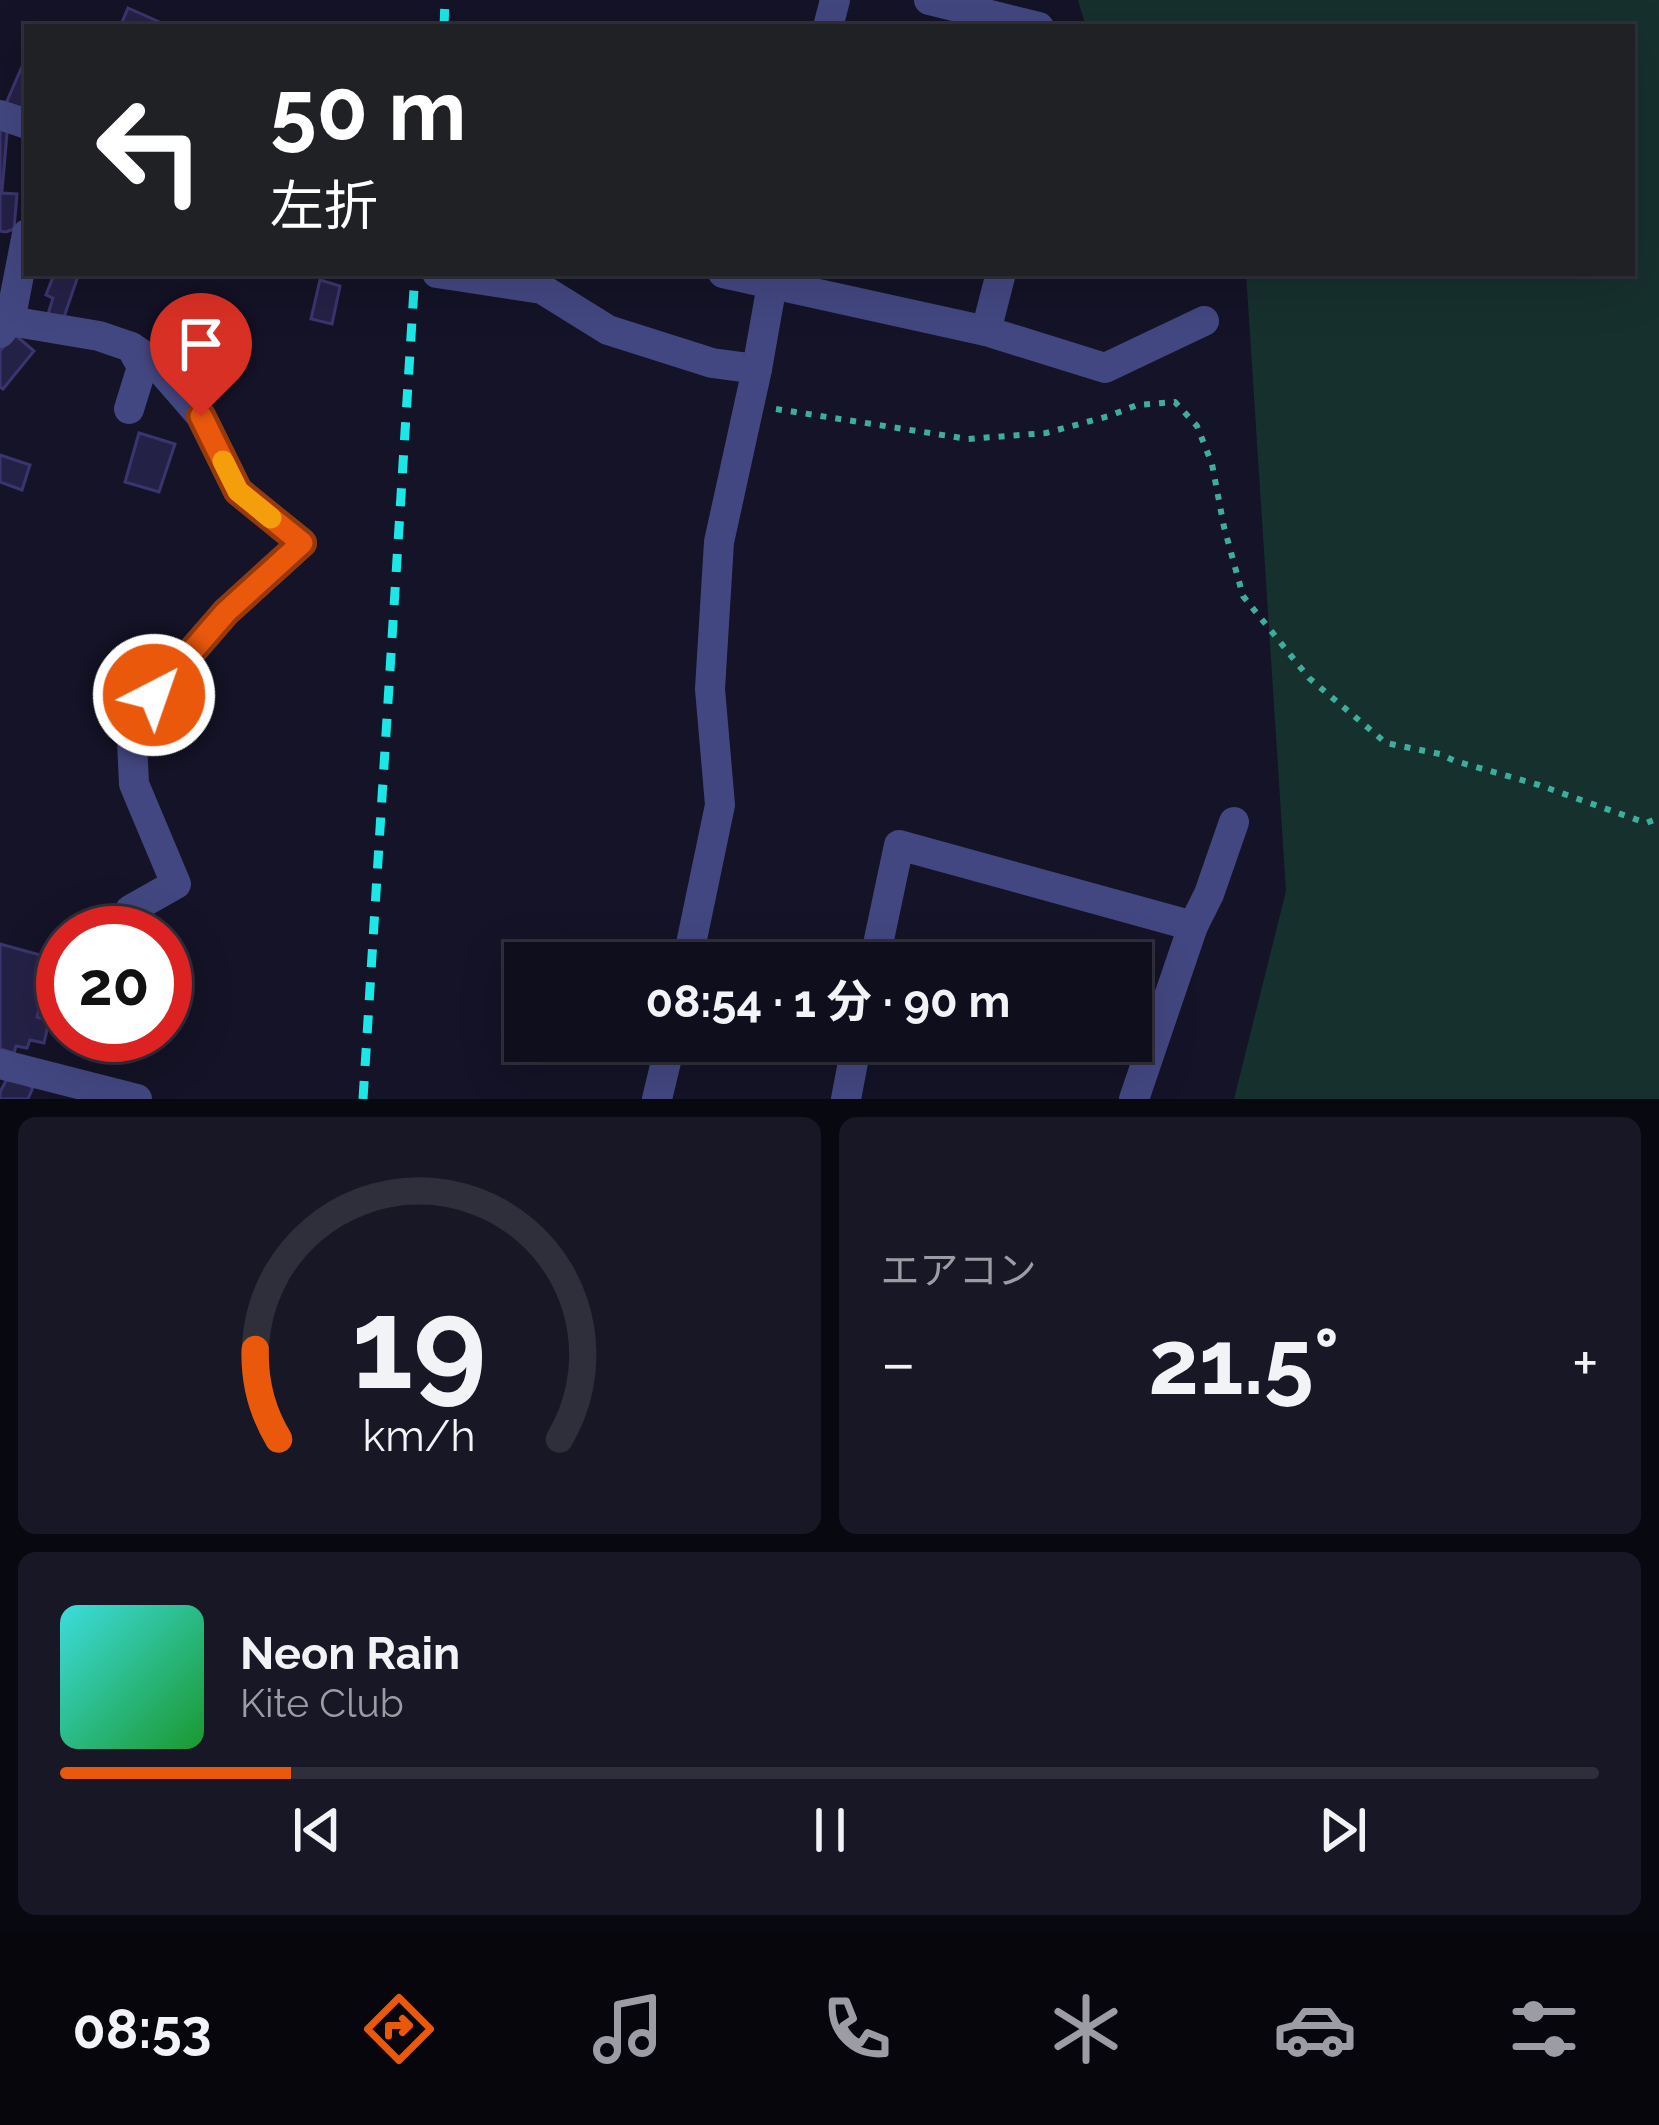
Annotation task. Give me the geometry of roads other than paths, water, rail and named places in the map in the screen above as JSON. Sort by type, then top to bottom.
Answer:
[{"type":"street","points":[[929,0],[1027,24]]},
{"type":"street","points":[[24,247],[5,327],[99,337],[131,347],[155,363],[201,416],[238,491],[302,543],[226,612],[154,695],[132,740],[134,784],[176,884],[137,906]]},
{"type":"street","points":[[457,276],[542,289],[608,330],[712,363],[757,370]]},
{"type":"street","points":[[986,331],[1000,276]]},
{"type":"street","points":[[691,942],[720,806],[710,689],[719,542],[772,279],[986,331],[1105,368],[1204,321]]},
{"type":"street","points":[[129,409],[142,367],[131,347]]},
{"type":"street","points":[[1134,1099],[1234,822]]},
{"type":"street","points":[[878,942],[899,844],[1193,926]]},
{"type":"street","points":[[657,1099],[666,1062]]},
{"type":"street","points":[[846,1099],[853,1062]]},
{"type":"street","points":[[0,1064],[45,1088],[137,1099]]},
{"type":"railway","points":[[444,24],[445,0]]},
{"type":"railway","points":[[363,1099],[415,276]]}]
